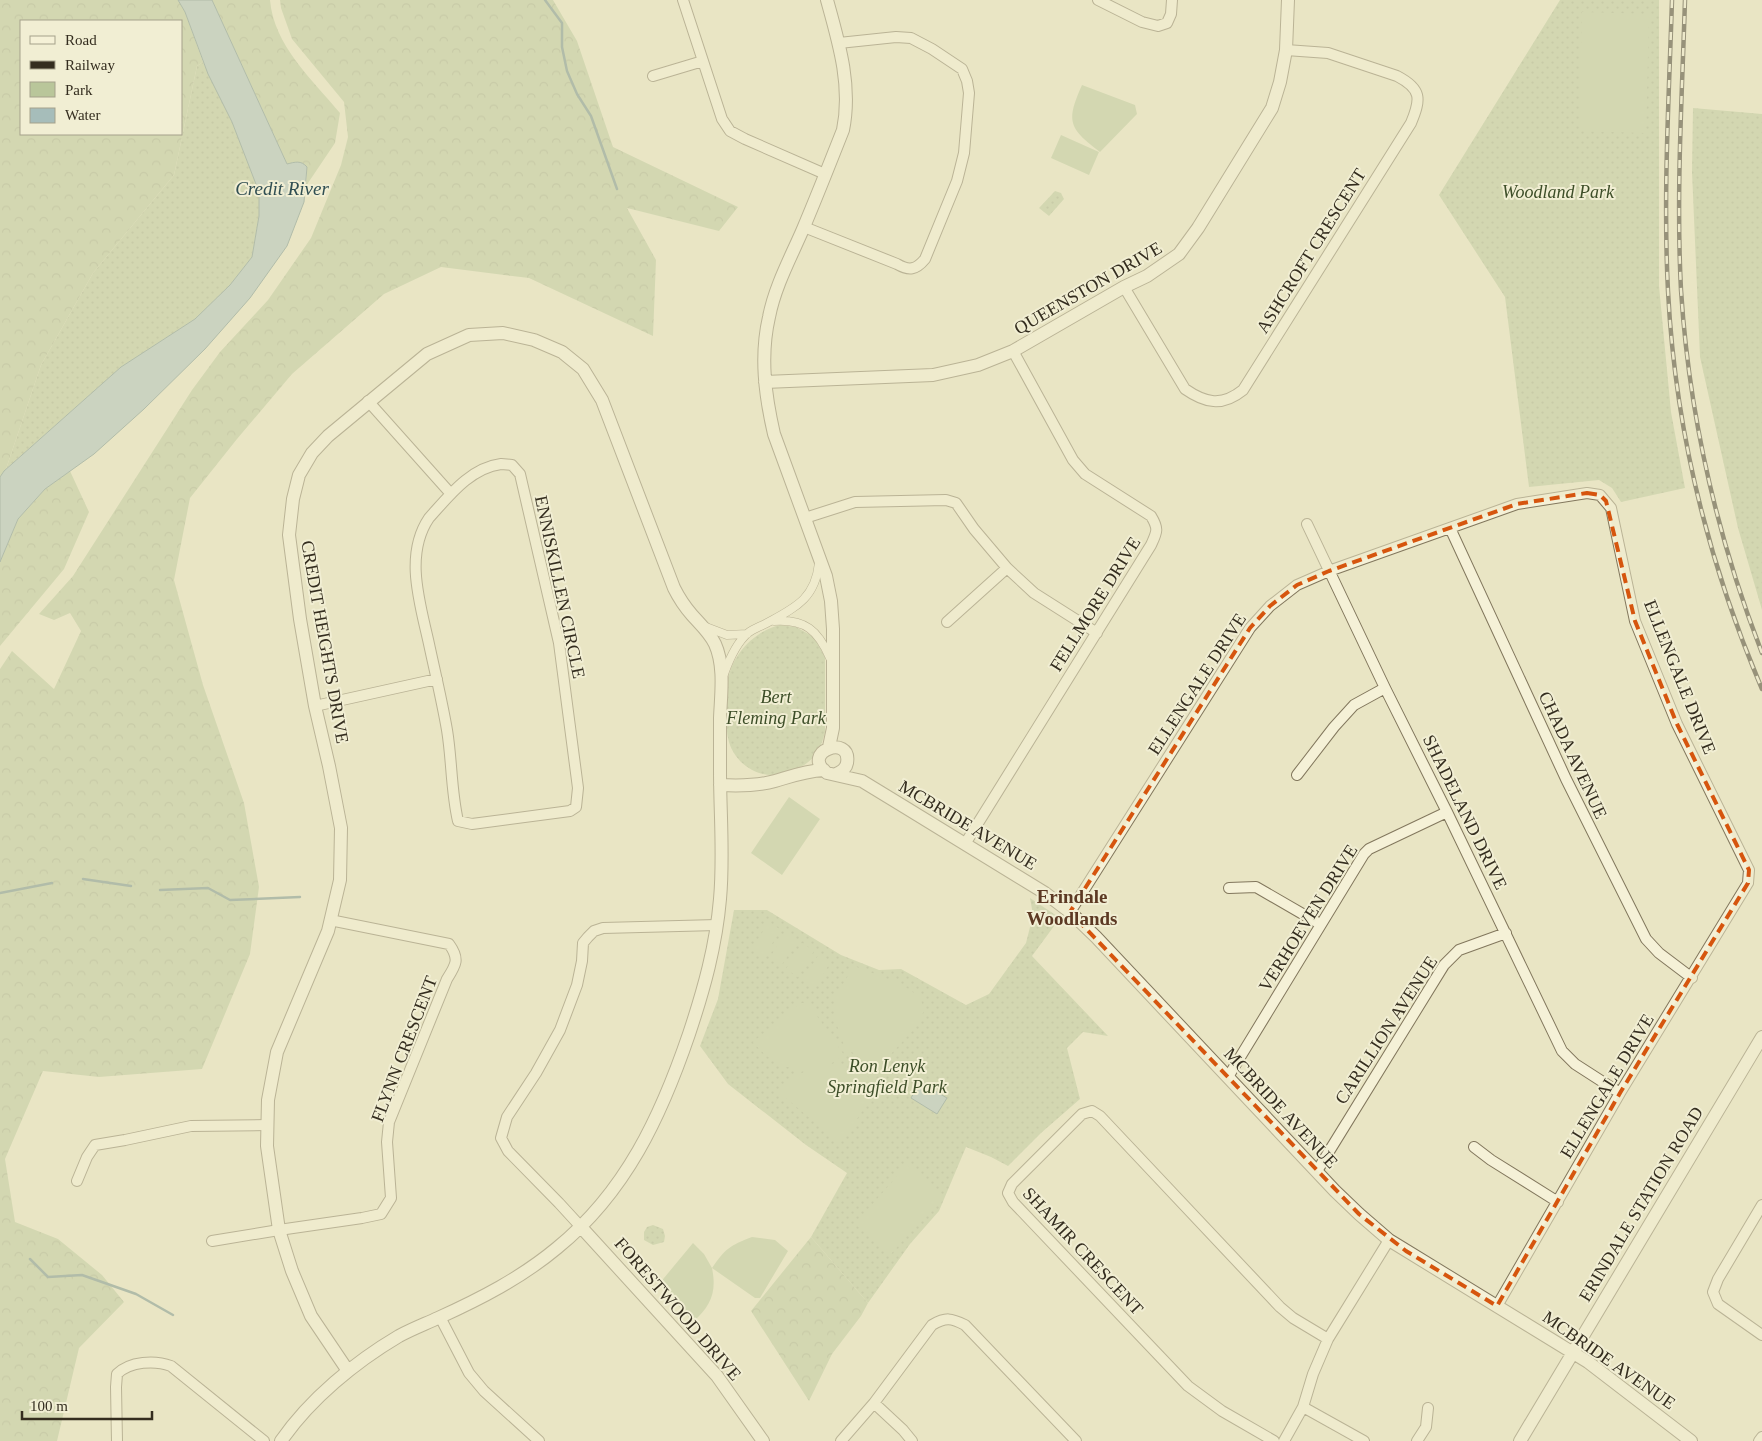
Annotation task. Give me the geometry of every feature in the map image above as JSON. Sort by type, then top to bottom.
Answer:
[{"type":"street","points":[[683,0],[722,120],[730,131],[825,174]]},
{"type":"street","points":[[806,771],[829,747],[833,728],[832,601],[826,576],[774,434],[764,382],[765,344],[769,316],[781,279],[843,130],[846,115],[845,78],[839,43],[827,0]]},
{"type":"street","points":[[1098,0],[1142,22],[1158,26],[1166,23],[1171,14],[1172,0]]},
{"type":"street","name":"QUEENSTON DRIVE","points":[[764,382],[933,375],[978,365],[1013,351],[1124,287],[1147,276],[1179,254],[1198,228],[1272,108],[1280,82],[1286,50],[1288,0]]},
{"type":"street","points":[[804,227],[897,264],[904,269],[915,268],[925,259],[957,181],[964,152],[969,93],[966,77],[962,69],[915,40],[905,37],[839,43]]},
{"type":"street","name":"ASHCROFT CRESCENT","points":[[1124,287],[1185,388],[1199,398],[1217,401],[1236,395],[1243,390],[1411,123],[1419,105],[1416,89],[1408,81],[1397,76],[1328,53],[1286,50]]},
{"type":"street","points":[[653,76],[703,61]]},
{"type":"street","name":"CREDIT HEIGHTS DRIVE","points":[[281,1441],[295,1420],[348,1371],[400,1336],[440,1318],[530,1270],[581,1227],[616,1188],[630,1167],[659,1112],[676,1071],[702,996],[713,951],[717,925],[721,861],[722,679],[716,645],[674,588],[602,400],[583,368],[562,352],[534,340],[503,333],[469,335],[427,354],[368,401],[328,436],[312,453],[299,475],[292,499],[289,535],[300,619],[315,706],[341,828],[340,880],[328,931],[277,1052],[268,1100],[267,1146],[279,1230],[292,1271],[310,1316],[348,1371]]},
{"type":"street","name":"FELLMORE DRIVE","points":[[965,844],[1151,546],[1157,532],[1151,516],[1085,474],[1072,460],[1013,351]]},
{"type":"street","points":[[368,401],[451,494]]},
{"type":"street","name":"ENNISKILLEN CIRCLE","points":[[488,465],[512,465],[520,474],[559,643],[578,788],[576,807],[570,811],[472,824],[458,821],[453,802],[448,732],[419,601],[415,570],[418,541],[423,526],[451,494],[474,473],[488,465]]},
{"type":"street","name":"ELLENGALE DRIVE","points":[[1070,912],[1250,628],[1270,606],[1297,585],[1328,571],[1517,504],[1587,493],[1600,494],[1611,508],[1636,621],[1677,724],[1749,870],[1748,883],[1692,978],[1620,1093],[1497,1306]]},
{"type":"street","points":[[805,518],[855,502],[946,500],[956,503],[974,529],[1007,568],[1034,593],[1097,633]]},
{"type":"street","name":"SHADELAND DRIVE","points":[[1307,524],[1328,571],[1562,1051],[1575,1064],[1620,1093]]},
{"type":"street","name":"CHADA AVENUE","points":[[1450,528],[1566,779],[1646,939],[1660,953],[1692,978]]},
{"type":"street","points":[[722,679],[732,655],[747,634],[799,605],[806,598],[816,581],[819,558]]},
{"type":"street","points":[[946,622],[1007,568]]},
{"type":"street","points":[[770,621],[798,622],[810,628],[822,642],[832,664]]},
{"type":"street","points":[[701,624],[713,631],[727,635],[747,634]]},
{"type":"street","points":[[315,706],[437,679]]},
{"type":"street","points":[[1297,775],[1334,726],[1354,705],[1385,688]]},
{"type":"street","name":"MCBRIDE AVENUE","points":[[833,728],[844,755],[862,781]]},
{"type":"street","points":[[820,757],[820,762],[827,773],[836,774],[844,769],[844,755],[838,747],[829,747]]},
{"type":"street","points":[[720,786],[773,782],[806,771],[824,770]]},
{"type":"street","name":"MCBRIDE AVENUE","points":[[836,774],[862,781],[1045,893],[1070,912],[1096,936],[1317,1171],[1353,1208],[1389,1240],[1588,1362],[1690,1441]]},
{"type":"street","name":"VERHOEVEN DRIVE","points":[[1228,1077],[1364,854],[1369,849],[1447,812]]},
{"type":"street","points":[[1229,888],[1256,887],[1320,924]]},
{"type":"street","name":"FLYNN CRESCENT","points":[[279,1230],[381,1214],[391,1198],[387,1142],[389,1122],[447,979],[456,964],[455,952],[449,944],[330,920]]},
{"type":"street","points":[[581,1227],[508,1151],[501,1138],[507,1117],[536,1073],[560,1030],[577,985],[582,961],[583,943],[594,931],[604,928],[717,925]]},
{"type":"street","name":"CARILLION AVENUE","points":[[1317,1171],[1444,964],[1459,950],[1506,933]]},
{"type":"street","name":"ERINDALE STATION ROAD","points":[[1520,1441],[1762,1037]]},
{"type":"street","name":"SHAMIR CRESCENT","points":[[1274,1441],[1222,1411],[1188,1386],[1013,1202],[1008,1193],[1012,1184],[1082,1114],[1092,1112],[1100,1116],[1280,1307],[1293,1318],[1328,1339]]},
{"type":"street","points":[[78,1181],[87,1157],[95,1145],[191,1126],[268,1124]]},
{"type":"street","points":[[1474,1147],[1490,1160],[1558,1202]]},
{"type":"street","points":[[1762,1205],[1718,1279],[1713,1292],[1718,1304],[1762,1335]]},
{"type":"street","name":"FORESTWOOD DRIVE","points":[[581,1227],[717,1376],[762,1441]]},
{"type":"street","points":[[212,1241],[279,1230]]},
{"type":"street","points":[[1284,1441],[1303,1407],[1313,1374],[1328,1339],[1389,1240]]},
{"type":"street","points":[[440,1318],[469,1373],[484,1391],[539,1441]]},
{"type":"street","points":[[841,1441],[874,1403],[932,1325],[943,1319],[954,1320],[965,1325],[1076,1441]]},
{"type":"street","points":[[117,1441],[116,1380],[118,1374],[128,1366],[151,1363],[172,1366],[264,1441]]},
{"type":"street","points":[[874,1403],[912,1441]]},
{"type":"street","points":[[1303,1407],[1364,1441]]},
{"type":"street","points":[[1417,1441],[1426,1427],[1428,1408]]},
{"type":"street","points":[[1759,1441],[1762,1437]]},
{"type":"highlighted area","points":[[1587,493],[1600,495],[1606,501],[1635,621],[1677,724],[1749,870],[1748,883],[1620,1093],[1497,1306],[1406,1251],[1359,1214],[1070,912],[1250,628],[1270,606],[1297,585],[1329,571],[1517,504]]},
{"type":"green space","points":[[0,0],[178,0],[185,12],[203,62],[197,66],[174,175],[93,273],[41,365],[6,469],[0,477]]},
{"type":"green space","points":[[212,0],[270,0],[273,17],[287,47],[296,61],[340,113],[335,143],[306,186],[307,167],[287,164]]},
{"type":"green space","points":[[280,0],[553,0],[577,41],[613,147],[738,207],[719,231],[627,208],[656,260],[653,336],[529,278],[441,267],[384,294],[292,374],[190,498],[174,580],[203,685],[244,803],[259,887],[250,954],[202,1069],[99,1077],[43,1071],[5,1159],[15,1222],[58,1239],[102,1275],[124,1302],[79,1348],[57,1441],[0,1441],[0,669],[12,651],[54,689],[81,631],[70,613],[54,620],[39,614],[73,576],[192,390],[220,352],[268,300],[311,238],[341,165],[348,137],[344,102],[292,39]]},
{"type":"green space","name":"Woodland Park","points":[[1560,0],[1659,0],[1659,286],[1671,412],[1685,488],[1621,502],[1612,488],[1599,480],[1529,487],[1505,297],[1439,195]]},
{"type":"green space","points":[[1582,12],[1649,14],[1646,133],[1579,131]]},
{"type":"green space","points":[[203,62],[232,122],[259,192],[259,216],[252,257],[230,285],[195,319],[121,367],[6,469],[41,365],[93,273],[174,175],[197,66]]},
{"type":"green space","points":[[1082,85],[1135,105],[1137,114],[1100,152],[1081,136],[1073,123],[1074,107]]},
{"type":"green space","points":[[1693,108],[1762,114],[1762,610],[1738,528],[1700,357],[1692,172]]},
{"type":"green space","points":[[1061,135],[1099,152],[1089,175],[1051,158]]},
{"type":"green space","points":[[1055,191],[1061,193],[1064,199],[1049,216],[1039,208]]},
{"type":"green space","points":[[70,471],[89,512],[64,569],[0,646],[0,562],[18,519],[45,489]]},
{"type":"green space","name":"Bert Fleming Park","points":[[780,625],[796,627],[814,637],[825,657],[825,732],[817,752],[803,766],[782,774],[766,775],[744,765],[730,746],[727,728],[727,684],[733,664],[744,647],[760,633]]},
{"type":"green space","points":[[789,797],[820,819],[782,875],[751,853]]},
{"type":"green space","name":"Ron Lenyk Springfield Park","points":[[1030,898],[1060,918],[1032,956],[1108,1036],[1083,1032],[1067,1048],[1080,1099],[1041,1133],[1008,1166],[966,1147],[939,1211],[910,1244],[868,1303],[811,1237],[847,1173],[806,1145],[728,1084],[700,1046],[718,999],[734,910],[767,910],[841,955],[879,970],[901,969],[966,1005],[989,994],[1026,943],[1033,915]]},
{"type":"green space","points":[[769,922],[781,930],[764,956],[752,948]]},
{"type":"green space","points":[[785,933],[798,940],[781,966],[769,959]]},
{"type":"green space","points":[[802,943],[814,951],[798,977],[786,969]]},
{"type":"green space","points":[[819,954],[831,961],[815,988],[803,980]]},
{"type":"green space","points":[[854,966],[901,984],[920,997],[924,1011],[914,1029],[878,1068],[845,1048],[834,1017],[835,997]]},
{"type":"green space","points":[[801,1003],[808,1003],[844,1055],[829,1065],[856,1070],[879,1085],[844,1139],[837,1141],[780,1093],[792,1079],[807,1070],[783,1065],[771,1059],[753,1042]]},
{"type":"green space","points":[[907,1165],[942,1196],[890,1255],[855,1224]]},
{"type":"green space","points":[[653,1225],[663,1229],[664,1242],[653,1245],[644,1240],[644,1232],[647,1227]]},
{"type":"green space","points":[[752,1237],[775,1240],[788,1251],[760,1298],[755,1298],[712,1268],[729,1248]]},
{"type":"green space","points":[[811,1237],[868,1303],[861,1316],[832,1354],[809,1401],[751,1311]]},
{"type":"green space","points":[[693,1243],[704,1254],[712,1268],[714,1284],[711,1298],[704,1310],[693,1322],[659,1284]]},
{"type":"water","name":"Credit River","points":[[178,0],[212,0],[287,164],[300,162],[307,167],[304,202],[287,246],[250,298],[205,349],[144,409],[94,454],[45,489],[18,519],[0,562],[0,477],[4,471],[121,367],[195,319],[230,285],[252,257],[259,216],[259,192],[232,122],[208,74],[185,12]]},
{"type":"water","points":[[920,1082],[947,1098],[937,1114],[911,1098]]},
{"type":"waterway","points":[[545,0],[562,23],[562,47],[567,71],[577,94],[591,116],[617,189]]},
{"type":"waterway","points":[[83,879],[131,886]]},
{"type":"waterway","points":[[0,893],[52,883]]},
{"type":"waterway","points":[[160,890],[208,888],[230,900],[300,897]]},
{"type":"waterway","points":[[30,1259],[48,1277],[82,1275],[136,1294],[173,1315]]},
{"type":"railway","points":[[1672,0],[1666,218],[1668,291],[1678,394],[1697,494],[1710,544],[1743,641],[1762,689]]},
{"type":"railway","points":[[1685,0],[1679,218],[1681,290],[1685,337],[1698,429],[1708,475],[1731,565],[1762,653]]},
{"type":"district","name":"Erindale Woodlands","points":[[1072,907]]}]
